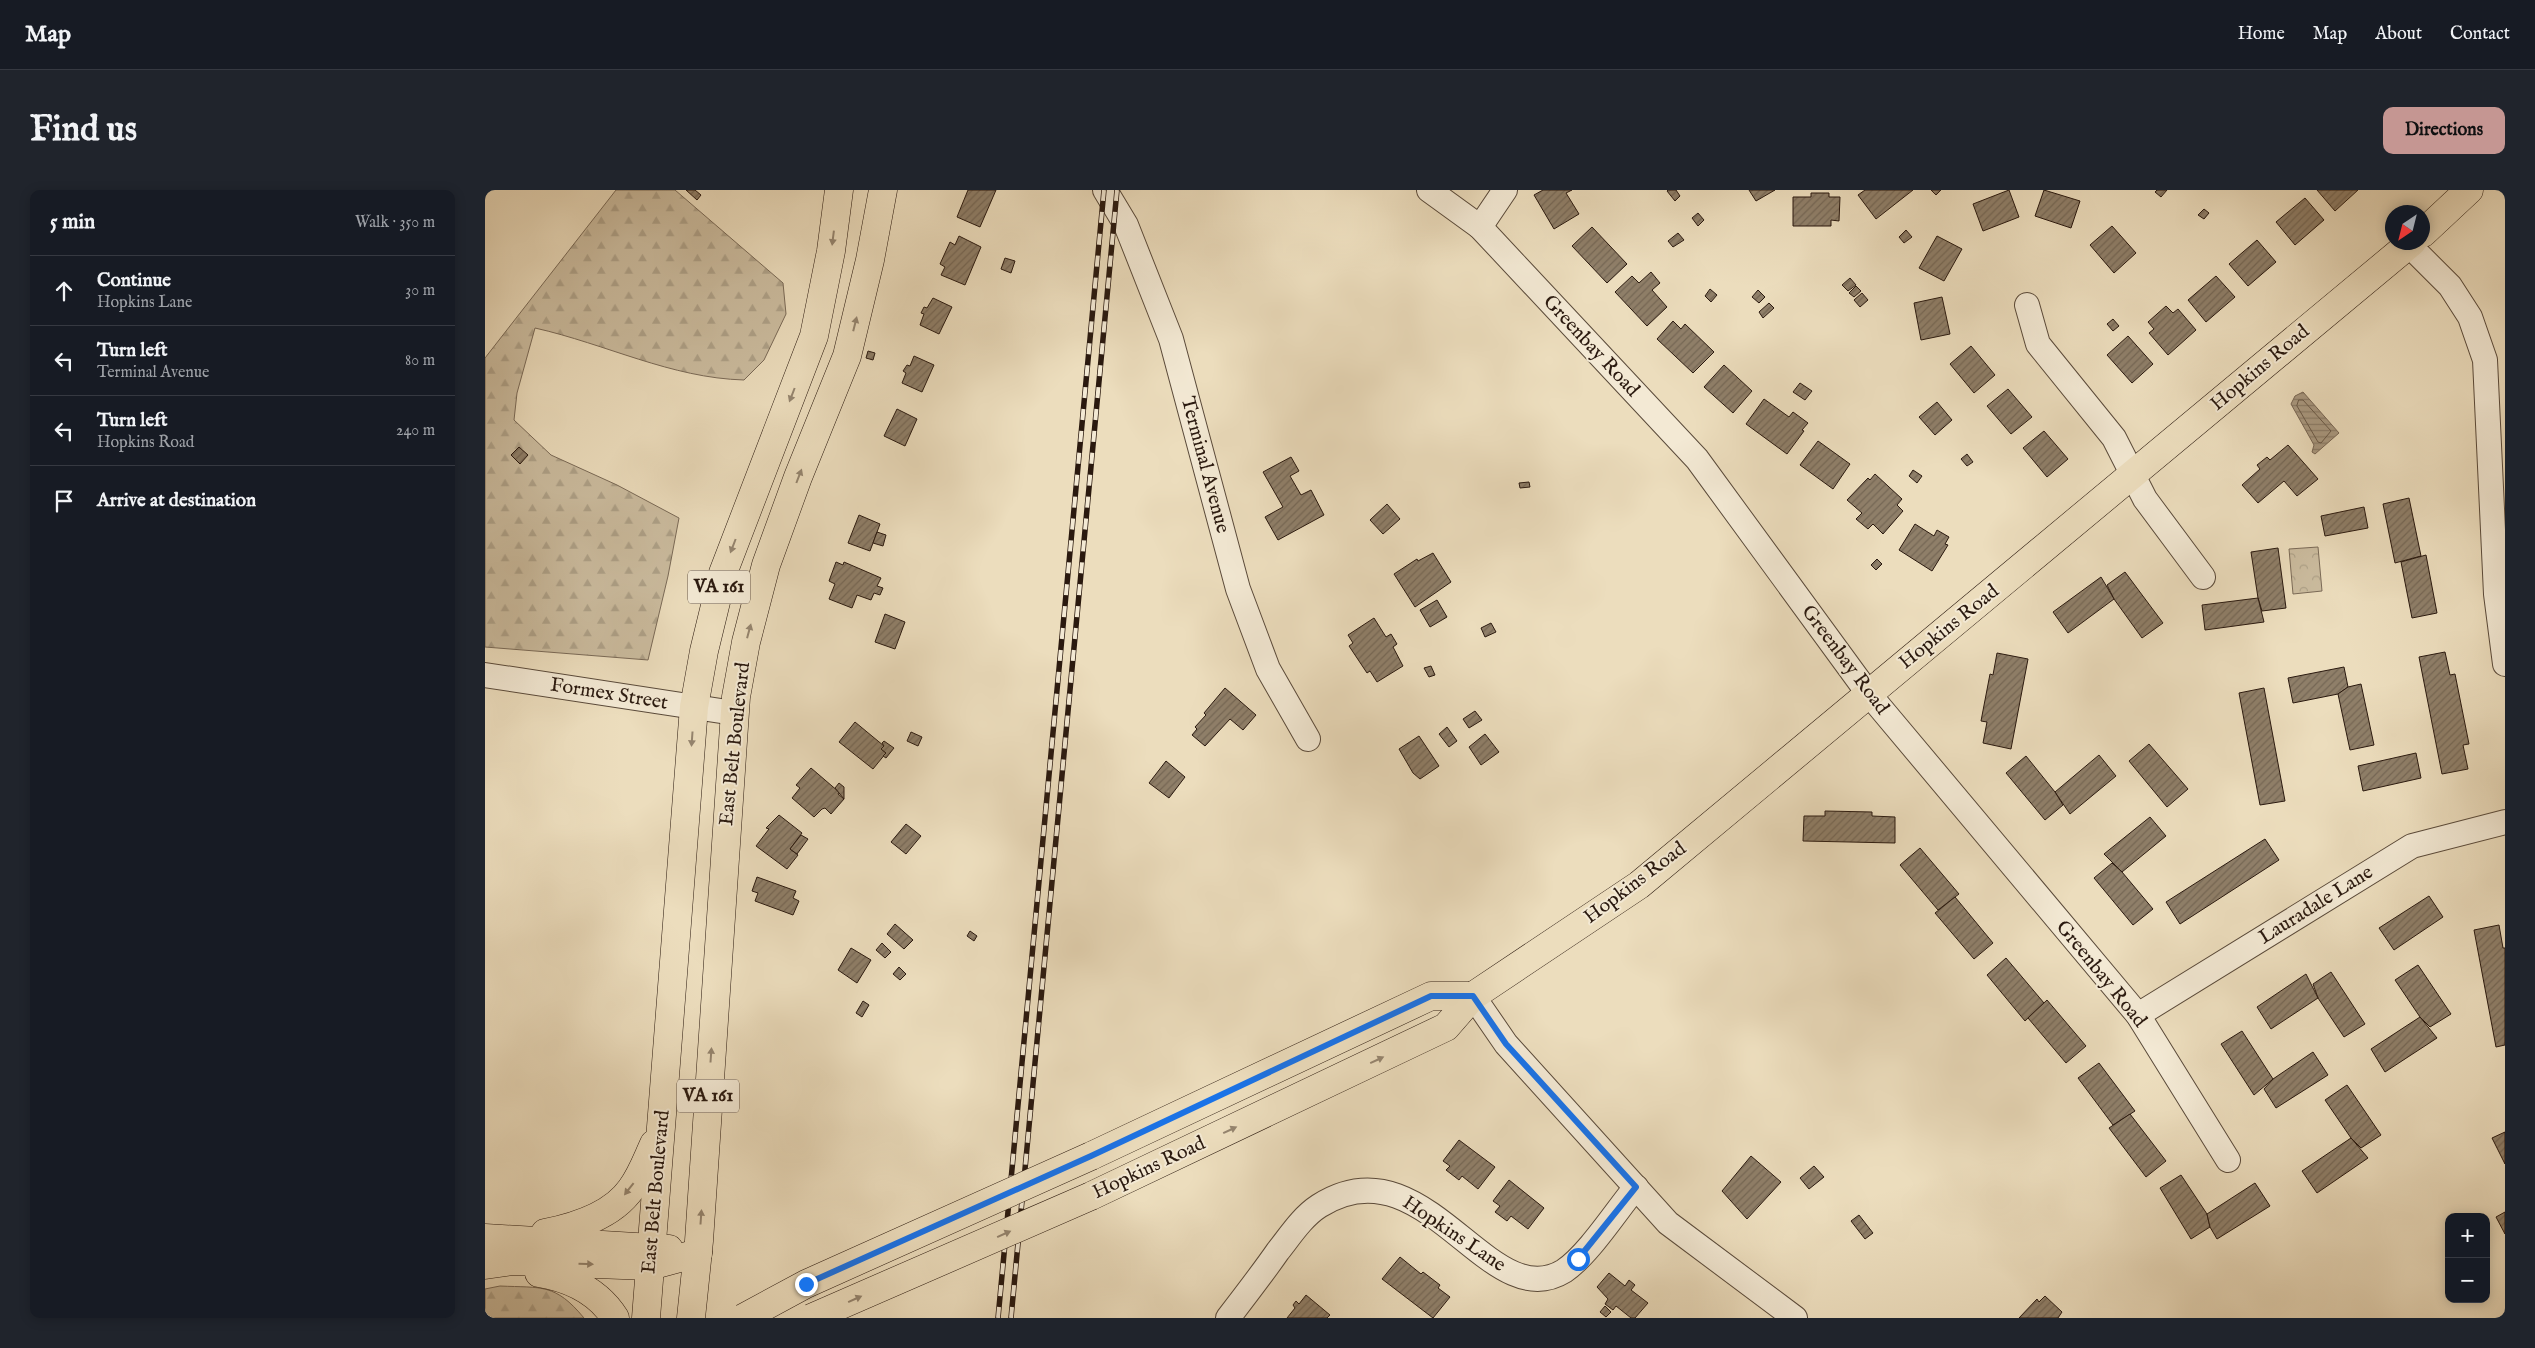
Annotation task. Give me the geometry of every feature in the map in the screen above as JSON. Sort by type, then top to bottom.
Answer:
[{"type":"main road","name":"East Belt Boulevard","points":[[646,1318],[694,707],[704,651],[723,573],[814,336],[831,251],[839,190]]},
{"type":"main road","name":"East Belt Boulevard","points":[[691,1318],[698,1253],[734,713],[746,642],[766,565],[798,477],[847,356],[871,260],[883,190]]},
{"type":"main road","name":"Hopkins Road","points":[[2430,225],[2469,190]]},
{"type":"main road","name":"Hopkins Road","points":[[811,1318],[1091,1196],[1446,1028],[1473,996],[1639,886],[2402,250]]},
{"type":"main road","name":"Hopkins Road","points":[[743,1318],[806,1284],[1091,1156],[1431,996],[1473,996]]},
{"type":"main road","points":[[497,1238],[569,1228],[611,1208],[631,1190],[661,1132]]},
{"type":"main road","points":[[497,1238],[651,1257]]},
{"type":"main road","points":[[485,1265],[513,1261],[651,1257],[698,1253]]},
{"type":"main road","points":[[485,1265],[559,1276],[594,1295],[615,1318]]},
{"type":"street","name":"Terminal Avenue","points":[[1105,190],[1126,225],[1171,339],[1238,589],[1268,669],[1308,738]]},
{"type":"street","name":"Greenbay Road","points":[[1429,190],[1480,227],[1697,459],[1868,694],[2138,1015],[2228,1160]]},
{"type":"street","points":[[1480,227],[1505,190]]},
{"type":"street","points":[[2422,250],[2450,286],[2470,317],[2485,360],[2496,594],[2505,664]]},
{"type":"street","points":[[2027,305],[2038,344],[2114,438],[2150,506],[2203,577]]},
{"type":"street","name":"Formex Street","points":[[485,675],[734,713]]},
{"type":"street","name":"Lauradale Lane","points":[[2138,1015],[2413,846],[2505,822]]},
{"type":"street","points":[[1473,996],[1506,1044],[1668,1223],[1795,1318]]},
{"type":"street","name":"Hopkins Lane","points":[[1228,1318],[1301,1222],[1331,1199],[1355,1191],[1371,1189],[1394,1194],[1420,1208],[1500,1269],[1525,1279],[1546,1278],[1563,1271],[1578,1259],[1636,1187]]},
{"type":"green space","points":[[616,190],[675,190],[783,283],[786,314],[764,360],[744,380],[717,378],[665,367],[535,328],[517,393],[514,420],[551,455],[617,485],[679,518],[668,576],[648,660],[485,647],[485,358]]},
{"type":"green space","points":[[2318,547],[2322,591],[2293,594],[2289,549]]},
{"type":"green space","points":[[500,1286],[537,1288],[556,1293],[574,1307],[584,1318],[485,1318],[485,1289]]},
{"type":"water","points":[[2303,392],[2339,433],[2315,454],[2312,452],[2314,445],[2291,404],[2295,396]]},
{"type":"building","points":[[686,190],[695,190],[701,195],[697,200]]},
{"type":"building","points":[[968,190],[996,190],[980,227],[957,217]]},
{"type":"building","points":[[1543,190],[1572,190],[1566,193],[1579,214],[1554,229],[1534,195]]},
{"type":"building","points":[[1668,190],[1676,190],[1680,196],[1675,201]]},
{"type":"building","points":[[1749,190],[1775,190],[1756,201]]},
{"type":"building","points":[[1865,190],[1913,190],[1876,219],[1858,195]]},
{"type":"building","points":[[1931,190],[1941,190],[1936,195]]},
{"type":"building","points":[[2009,190],[2019,217],[1983,231],[1973,204]]},
{"type":"building","points":[[2044,190],[2080,201],[2071,228],[2035,216]]},
{"type":"building","points":[[2157,190],[2167,190],[2161,197],[2155,192]]},
{"type":"building","points":[[2317,190],[2358,190],[2335,211]]},
{"type":"building","points":[[1811,193],[1829,193],[1829,197],[1840,197],[1839,221],[1831,220],[1831,226],[1793,226],[1793,197],[1811,197]]},
{"type":"building","points":[[2305,198],[2324,220],[2295,245],[2276,222]]},
{"type":"building","points":[[2204,209],[2209,213],[2204,219],[2198,215]]},
{"type":"building","points":[[1698,213],[1704,220],[1698,226],[1692,218]]},
{"type":"building","points":[[2112,226],[2136,253],[2114,273],[2090,245]]},
{"type":"building","points":[[1592,227],[1627,264],[1607,283],[1572,246]]},
{"type":"building","points":[[1906,230],[1912,237],[1904,243],[1899,237]]},
{"type":"building","points":[[1678,233],[1684,240],[1673,247],[1668,241]]},
{"type":"building","points":[[959,236],[981,247],[965,285],[941,275],[945,267],[940,264],[950,242],[955,245]]},
{"type":"building","points":[[1937,236],[1962,249],[1944,281],[1919,268]]},
{"type":"building","points":[[2257,240],[2276,262],[2248,286],[2229,264]]},
{"type":"building","points":[[1005,258],[1015,261],[1011,273],[1001,269]]},
{"type":"building","points":[[1651,272],[1660,283],[1652,290],[1667,307],[1647,326],[1615,292],[1632,276],[1639,283]]},
{"type":"building","points":[[2216,276],[2235,297],[2206,322],[2188,300]]},
{"type":"building","points":[[1850,278],[1856,285],[1848,291],[1842,285]]},
{"type":"building","points":[[1856,286],[1861,291],[1854,297],[1849,293]]},
{"type":"building","points":[[1710,289],[1717,295],[1711,302],[1705,296]]},
{"type":"building","points":[[1758,290],[1765,297],[1759,303],[1752,297]]},
{"type":"building","points":[[1862,293],[1868,300],[1860,307],[1854,300]]},
{"type":"building","points":[[1942,297],[1950,334],[1921,340],[1914,303]]},
{"type":"building","points":[[933,298],[952,307],[939,334],[920,325],[924,314],[921,313],[924,307],[927,308]]},
{"type":"building","points":[[1769,303],[1774,308],[1763,318],[1759,312]]},
{"type":"building","points":[[2166,306],[2173,313],[2178,309],[2196,330],[2168,355],[2149,333],[2154,329],[2148,322]]},
{"type":"building","points":[[2113,319],[2119,326],[2113,331],[2107,324]]},
{"type":"building","points":[[1673,321],[1681,329],[1685,324],[1714,352],[1693,373],[1657,339]]},
{"type":"building","points":[[2128,336],[2153,364],[2132,383],[2107,355]]},
{"type":"building","points":[[1971,346],[1995,375],[1974,393],[1950,364]]},
{"type":"building","points":[[868,351],[875,353],[873,360],[866,358]]},
{"type":"building","points":[[914,356],[934,365],[922,392],[902,383],[906,373],[903,371],[907,365],[910,366]]},
{"type":"building","points":[[1724,365],[1752,391],[1733,413],[1704,387]]},
{"type":"building","points":[[1800,383],[1812,391],[1805,400],[1793,392]]},
{"type":"building","points":[[2008,389],[2032,417],[2011,434],[1987,406]]},
{"type":"building","points":[[1764,399],[1789,417],[1793,412],[1808,423],[1787,454],[1746,424]]},
{"type":"building","points":[[1937,402],[1952,420],[1935,435],[1919,417]]},
{"type":"building","points":[[897,409],[917,419],[905,446],[884,436]]},
{"type":"building","points":[[2044,431],[2068,459],[2047,477],[2023,448]]},
{"type":"building","points":[[1818,441],[1850,464],[1833,489],[1800,465]]},
{"type":"building","points":[[2288,445],[2318,479],[2297,496],[2284,481],[2258,503],[2242,485],[2260,469],[2257,465],[2267,457],[2270,460]]},
{"type":"building","points":[[519,447],[528,455],[520,464],[511,455]]},
{"type":"building","points":[[1967,454],[1973,462],[1967,466],[1961,459]]},
{"type":"building","points":[[1291,457],[1299,471],[1290,476],[1301,495],[1311,490],[1324,515],[1278,540],[1265,517],[1283,507],[1263,472]]},
{"type":"building","points":[[1913,470],[1922,476],[1917,483],[1909,476]]},
{"type":"building","points":[[1875,474],[1902,499],[1897,505],[1903,511],[1883,534],[1873,524],[1868,529],[1856,519],[1862,513],[1847,500],[1868,478],[1870,480]]},
{"type":"building","points":[[1529,482],[1530,487],[1520,488],[1519,483]]},
{"type":"building","points":[[2409,498],[2421,556],[2395,563],[2383,504]]},
{"type":"building","points":[[1387,504],[1400,519],[1383,534],[1370,520]]},
{"type":"building","points":[[2364,507],[2368,528],[2325,536],[2321,516]]},
{"type":"building","points":[[859,515],[880,524],[870,551],[848,543]]},
{"type":"building","points":[[1915,524],[1934,536],[1937,530],[1949,537],[1945,544],[1948,545],[1932,571],[1899,550]]},
{"type":"building","points":[[877,532],[886,535],[883,546],[873,543]]},
{"type":"building","points":[[2278,548],[2286,608],[2262,611],[2258,598],[2251,552]]},
{"type":"building","points":[[1433,553],[1451,582],[1415,607],[1394,574],[1417,559],[1418,561]]},
{"type":"building","points":[[2426,555],[2437,613],[2412,618],[2401,562]]},
{"type":"building","points":[[1877,559],[1882,564],[1876,570],[1871,565]]},
{"type":"building","points":[[836,562],[843,565],[844,562],[881,578],[877,586],[883,588],[880,595],[874,593],[871,600],[857,595],[852,608],[829,599],[835,584],[829,581]]},
{"type":"building","points":[[2125,572],[2163,623],[2142,638],[2114,599],[2107,585]]},
{"type":"building","points":[[2101,577],[2114,599],[2068,633],[2053,612]]},
{"type":"building","points":[[2258,598],[2264,622],[2205,630],[2202,605]]},
{"type":"building","points":[[1437,600],[1447,617],[1430,627],[1420,610]]},
{"type":"building","points":[[885,614],[905,622],[895,649],[875,642]]},
{"type":"building","points":[[1374,618],[1386,637],[1391,634],[1397,644],[1393,647],[1403,666],[1377,682],[1370,671],[1367,673],[1349,646],[1353,643],[1348,635]]},
{"type":"building","points":[[1491,623],[1496,632],[1485,637],[1481,628]]},
{"type":"building","points":[[2445,652],[2450,675],[2455,674],[2469,744],[2463,745],[2468,769],[2442,774],[2419,657]]},
{"type":"building","points":[[1997,653],[2028,659],[2011,749],[1983,743],[1987,722],[1981,721],[1990,674],[1993,675]]},
{"type":"building","points":[[1431,666],[1435,675],[1429,677],[1424,668]]},
{"type":"building","points":[[2344,667],[2348,687],[2338,694],[2293,703],[2288,678]]},
{"type":"building","points":[[2361,684],[2374,745],[2350,750],[2338,694],[2348,687]]},
{"type":"building","points":[[1225,688],[1256,715],[1243,730],[1230,719],[1205,746],[1192,735],[1197,729],[1195,727],[1206,715],[1204,713]]},
{"type":"building","points":[[2264,688],[2285,801],[2260,805],[2239,693]]},
{"type":"building","points":[[1475,711],[1482,720],[1469,728],[1463,719]]},
{"type":"building","points":[[855,722],[884,746],[881,749],[886,753],[873,769],[839,742]]},
{"type":"building","points":[[1447,727],[1457,741],[1449,747],[1439,734]]},
{"type":"building","points":[[911,732],[922,737],[918,746],[907,741]]},
{"type":"building","points":[[1485,734],[1499,752],[1481,765],[1469,747]]},
{"type":"building","points":[[1419,736],[1439,766],[1420,779],[1413,773],[1399,749]]},
{"type":"building","points":[[884,741],[894,748],[886,758],[883,756],[886,753],[881,749],[884,746],[882,743]]},
{"type":"building","points":[[2149,744],[2188,789],[2167,807],[2129,761]]},
{"type":"building","points":[[2416,753],[2421,778],[2363,791],[2358,766]]},
{"type":"building","points":[[2099,755],[2116,776],[2070,814],[2055,792]]},
{"type":"building","points":[[2026,756],[2063,805],[2045,820],[2006,773]]},
{"type":"building","points":[[1166,761],[1185,777],[1169,798],[1149,783]]},
{"type":"building","points":[[811,768],[839,792],[838,794],[844,799],[831,814],[825,808],[814,817],[792,798],[800,788],[796,785]]},
{"type":"building","points":[[839,783],[844,787],[844,799],[835,788]]},
{"type":"building","points":[[1825,811],[1872,812],[1872,816],[1895,817],[1895,843],[1803,841],[1804,816],[1825,816]]},
{"type":"building","points":[[779,815],[802,833],[790,849],[798,855],[787,869],[756,846],[769,829],[766,828]]},
{"type":"building","points":[[2150,817],[2166,836],[2122,872],[2104,854]]},
{"type":"building","points":[[906,824],[921,836],[906,854],[891,842]]},
{"type":"building","points":[[801,835],[808,839],[797,854],[790,849]]},
{"type":"building","points":[[2265,839],[2279,860],[2180,924],[2166,902]]},
{"type":"building","points":[[1920,848],[1959,894],[1938,910],[1900,865]]},
{"type":"building","points":[[2112,863],[2153,909],[2133,925],[2094,878]]},
{"type":"building","points":[[757,877],[796,891],[793,898],[799,901],[793,915],[755,901],[758,893],[752,891]]},
{"type":"building","points":[[2429,896],[2443,917],[2394,950],[2379,928]]},
{"type":"building","points":[[1955,897],[1993,943],[1974,959],[1935,913]]},
{"type":"building","points":[[895,924],[913,940],[904,949],[887,934]]},
{"type":"building","points":[[2499,925],[2503,948],[2505,948],[2505,1045],[2496,1047],[2474,930]]},
{"type":"building","points":[[970,931],[977,936],[974,941],[967,936]]},
{"type":"building","points":[[882,943],[891,952],[885,958],[876,950]]},
{"type":"building","points":[[851,948],[871,960],[857,983],[838,970]]},
{"type":"building","points":[[2006,958],[2044,1003],[2025,1021],[1987,975]]},
{"type":"building","points":[[2418,965],[2451,1014],[2430,1027],[2420,1017],[2395,980]]},
{"type":"building","points":[[899,967],[906,974],[900,980],[893,974]]},
{"type":"building","points":[[2331,972],[2365,1024],[2344,1037],[2318,998],[2313,984]]},
{"type":"building","points":[[2306,974],[2318,998],[2271,1029],[2257,1007]]},
{"type":"building","points":[[2047,1000],[2086,1046],[2066,1063],[2028,1018]]},
{"type":"building","points":[[863,1001],[869,1005],[862,1017],[856,1013]]},
{"type":"building","points":[[2420,1017],[2437,1038],[2385,1072],[2371,1049]]},
{"type":"building","points":[[2242,1031],[2273,1079],[2254,1095],[2221,1044]]},
{"type":"building","points":[[2313,1052],[2328,1075],[2276,1108],[2264,1089],[2273,1079]]},
{"type":"building","points":[[2099,1063],[2135,1111],[2113,1125],[2078,1078]]},
{"type":"building","points":[[2347,1085],[2381,1135],[2361,1148],[2351,1138],[2325,1100]]},
{"type":"building","points":[[2130,1114],[2166,1161],[2146,1177],[2109,1128]]},
{"type":"building","points":[[2505,1132],[2505,1164],[2492,1138]]},
{"type":"building","points":[[2351,1138],[2368,1158],[2317,1193],[2302,1171]]},
{"type":"building","points":[[1459,1140],[1495,1167],[1478,1189],[1462,1176],[1459,1180],[1446,1170],[1450,1166],[1443,1161]]},
{"type":"building","points":[[1751,1156],[1781,1182],[1747,1219],[1722,1191]]},
{"type":"building","points":[[1814,1166],[1824,1177],[1809,1189],[1800,1178]]},
{"type":"building","points":[[2181,1175],[2207,1214],[2210,1227],[2191,1239],[2160,1188]]},
{"type":"building","points":[[1509,1180],[1544,1208],[1528,1229],[1511,1216],[1507,1221],[1495,1212],[1500,1206],[1493,1201]]},
{"type":"building","points":[[2255,1183],[2270,1206],[2217,1239],[2210,1227],[2207,1214]]},
{"type":"building","points":[[2505,1212],[2505,1234],[2496,1217]]},
{"type":"building","points":[[1859,1215],[1873,1233],[1865,1239],[1851,1221]]},
{"type":"building","points":[[1400,1257],[1421,1274],[1423,1272],[1440,1285],[1438,1288],[1450,1297],[1433,1318],[1382,1279]]},
{"type":"building","points":[[1609,1273],[1625,1286],[1629,1280],[1635,1285],[1631,1290],[1648,1303],[1635,1318],[1631,1318],[1616,1306],[1613,1310],[1605,1304],[1608,1299],[1597,1287]]},
{"type":"building","points":[[1306,1295],[1330,1315],[1327,1318],[1287,1318],[1295,1308],[1293,1305],[1296,1301],[1299,1304]]},
{"type":"building","points":[[2045,1296],[2062,1312],[2058,1318],[2019,1318],[2037,1299],[2039,1302]]},
{"type":"building","points":[[1605,1306],[1611,1312],[1606,1317],[1600,1312]]},
{"type":"railway","points":[[998,1318],[1104,190]]},
{"type":"railway","points":[[1011,1318],[1117,190]]},
{"type":"route","points":[[806,1284],[1091,1156],[1431,996],[1473,996],[1506,1044],[1636,1187],[1578,1259]]}]
